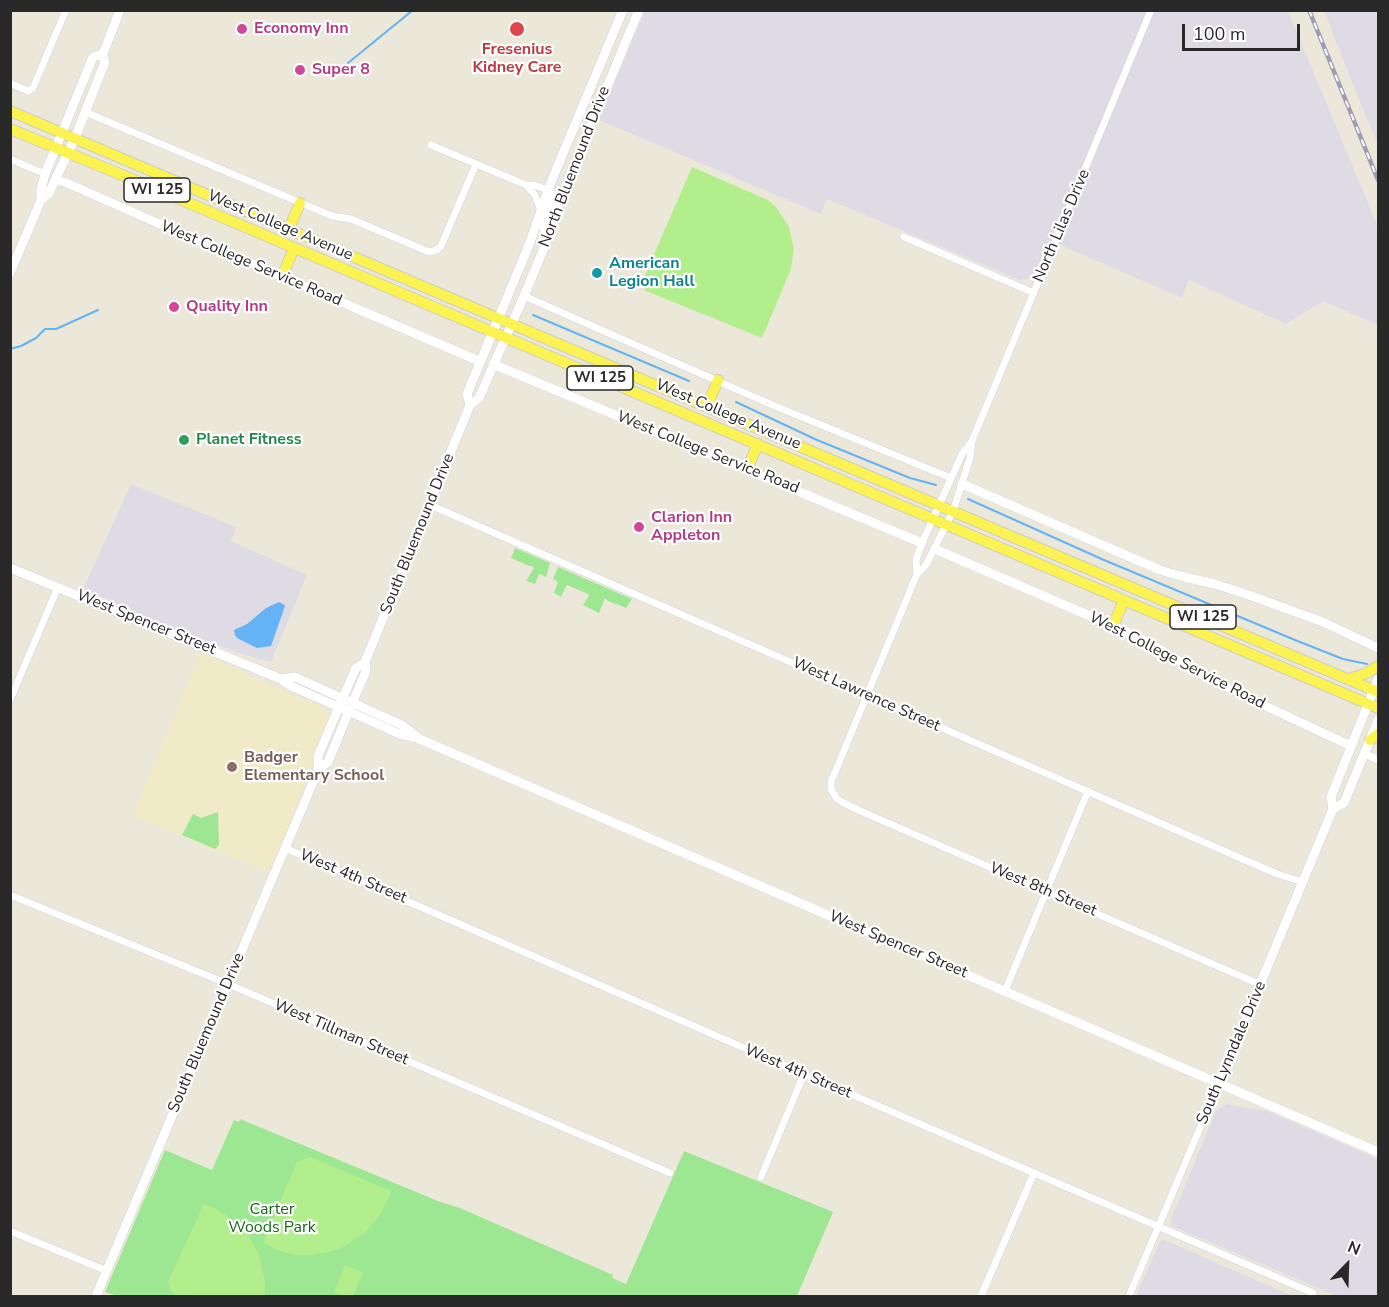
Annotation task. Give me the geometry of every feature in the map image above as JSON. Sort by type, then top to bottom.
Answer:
[{"type":"main road","name":"West College Avenue","points":[[10,111],[1349,679],[1377,687]]},
{"type":"main road","name":"West College Avenue","points":[[10,129],[1373,706]]},
{"type":"main road","points":[[289,229],[300,203]]},
{"type":"main road","points":[[282,277],[294,248]]},
{"type":"main road","points":[[707,406],[718,380]]},
{"type":"main road","points":[[747,469],[758,444]]},
{"type":"main road","points":[[1113,626],[1124,600]]},
{"type":"main road","points":[[1349,679],[1367,674],[1378,666]]},
{"type":"street","points":[[10,83],[28,90],[33,88],[66,10]]},
{"type":"street","points":[[41,200],[49,193],[75,138],[105,62],[103,54],[120,10]]},
{"type":"street","name":"North Bluemound Drive","points":[[499,319],[548,190],[623,10]]},
{"type":"street","name":"North Bluemound Drive","points":[[511,324],[639,10]]},
{"type":"street","name":"North Lilas Drive","points":[[917,574],[916,560],[922,543],[962,454],[972,441],[1151,10]]},
{"type":"street","points":[[10,273],[41,200],[45,174],[93,57],[103,54]]},
{"type":"street","points":[[85,112],[300,203],[332,216],[351,219],[429,252],[434,252],[441,246],[476,164]]},
{"type":"street","points":[[431,145],[526,185],[548,190],[554,199],[544,227],[546,241]]},
{"type":"street","points":[[10,159],[45,174]]},
{"type":"street","name":"West College Service Road","points":[[56,180],[479,361]]},
{"type":"street","points":[[526,185],[535,195],[541,210]]},
{"type":"street","points":[[904,237],[1034,293]]},
{"type":"street","points":[[524,296],[770,404],[951,478]]},
{"type":"street","name":"South Bluemound Drive","points":[[470,405],[467,394],[479,361],[499,319]]},
{"type":"street","name":"South Bluemound Drive","points":[[318,770],[328,762],[366,671],[365,662],[470,405],[479,398],[511,324]]},
{"type":"street","name":"West College Service Road","points":[[493,364],[922,543]]},
{"type":"street","name":"North Lilas Drive","points":[[917,574],[926,565],[953,511],[970,458],[972,441]]},
{"type":"street","points":[[962,484],[1160,570],[1246,594],[1323,622],[1378,648]]},
{"type":"street","name":"West Lawrence Street","points":[[430,505],[1277,873],[1303,882]]},
{"type":"street","name":"West College Service Road","points":[[935,549],[1113,626],[1150,644],[1206,677],[1351,746]]},
{"type":"street","name":"West Spencer Street","points":[[10,568],[282,679],[295,677],[351,707],[402,725],[417,738],[1378,1152]]},
{"type":"street","points":[[867,695],[917,574]]},
{"type":"street","points":[[10,700],[58,587]]},
{"type":"street","name":"South Bluemound Drive","points":[[96,1296],[318,770],[318,756],[356,668],[365,662]]},
{"type":"street","name":"South Lynndale Drive","points":[[1130,1296],[1333,809],[1331,797],[1351,746],[1373,706],[1377,687]]},
{"type":"street","name":"West 8th Street","points":[[867,695],[831,781],[831,789],[837,799],[1261,985]]},
{"type":"street","name":"South Lynndale Drive","points":[[1333,809],[1344,803],[1364,753],[1374,737],[1378,720]]},
{"type":"street","points":[[1364,753],[1378,760]]},
{"type":"street","points":[[1005,991],[1088,791]]},
{"type":"street","name":"West 4th Street","points":[[285,848],[1312,1293]]},
{"type":"street","name":"West Tillman Street","points":[[10,895],[228,984],[670,1173]]},
{"type":"street","points":[[761,1177],[804,1074]]},
{"type":"street","points":[[981,1296],[1034,1173]]},
{"type":"street","points":[[10,1231],[107,1271]]},
{"type":"shaded area","points":[[645,11],[1288,11],[1378,227],[1378,325],[1323,301],[1286,324],[1189,280],[1182,298],[1049,240],[1036,271],[1030,278],[1020,280],[827,199],[821,214],[599,120]]},
{"type":"shaded area","points":[[1324,11],[1378,11],[1378,145],[1358,97]]},
{"type":"shaded area","points":[[131,484],[236,527],[231,541],[307,575],[271,662],[176,630],[83,589]]},
{"type":"shaded area","name":"Badger Elementary School","points":[[201,652],[263,682],[317,704],[328,715],[328,723],[269,872],[132,816]]},
{"type":"shaded area","points":[[1226,1104],[1267,1111],[1378,1159],[1378,1296],[1337,1296],[1172,1226],[1171,1219],[1216,1111]]},
{"type":"shaded area","points":[[1162,1239],[1267,1285],[1294,1296],[1136,1296]]},
{"type":"green space","points":[[692,167],[768,200],[776,207],[789,227],[794,249],[791,269],[762,338],[646,291],[642,282]]},
{"type":"green space","points":[[515,548],[550,563],[546,577],[539,574],[535,584],[526,581],[534,568],[511,558]]},
{"type":"green space","points":[[558,567],[632,599],[627,608],[605,598],[599,613],[583,605],[588,594],[567,585],[561,597],[554,593],[558,582],[553,579]]},
{"type":"green space","points":[[218,812],[219,845],[215,849],[182,835],[193,814],[201,818]]},
{"type":"green space","name":"Carter Woods Park","points":[[240,1119],[460,1208],[613,1275],[612,1278],[626,1284],[684,1151],[833,1212],[797,1296],[117,1296],[105,1292],[165,1150],[212,1170],[234,1120],[239,1122]]},
{"type":"green space","points":[[310,1157],[391,1191],[382,1212],[365,1233],[340,1249],[313,1255],[294,1255],[277,1250],[263,1242],[297,1162]]},
{"type":"green space","points":[[204,1204],[234,1221],[248,1235],[259,1255],[265,1281],[265,1296],[174,1296],[168,1282]]},
{"type":"green space","points":[[345,1265],[363,1273],[353,1296],[334,1292]]},
{"type":"water","points":[[279,602],[285,606],[271,646],[257,648],[237,638],[234,630]]},
{"type":"waterway","points":[[348,63],[413,10]]},
{"type":"waterway","points":[[10,349],[36,338],[45,329],[56,329],[98,310]]},
{"type":"waterway","points":[[533,315],[689,381]]},
{"type":"waterway","points":[[736,402],[817,440],[910,478],[936,485]]},
{"type":"waterway","points":[[968,499],[1104,560],[1295,640],[1343,659],[1367,664]]},
{"type":"railway","points":[[1309,10],[1378,180]]},
{"type":"place","name":"Economy Inn","points":[[242,29]]},
{"type":"place","name":"Fresenius Kidney Care","points":[[517,29]]},
{"type":"place","name":"Super 8","points":[[300,70]]},
{"type":"place","name":"American Legion Hall","points":[[597,273]]},
{"type":"place","name":"Quality Inn","points":[[174,307]]},
{"type":"place","name":"Planet Fitness","points":[[184,440]]},
{"type":"place","name":"Clarion Inn Appleton","points":[[639,527]]},
{"type":"place","name":"Badger Elementary School","points":[[232,767]]}]
